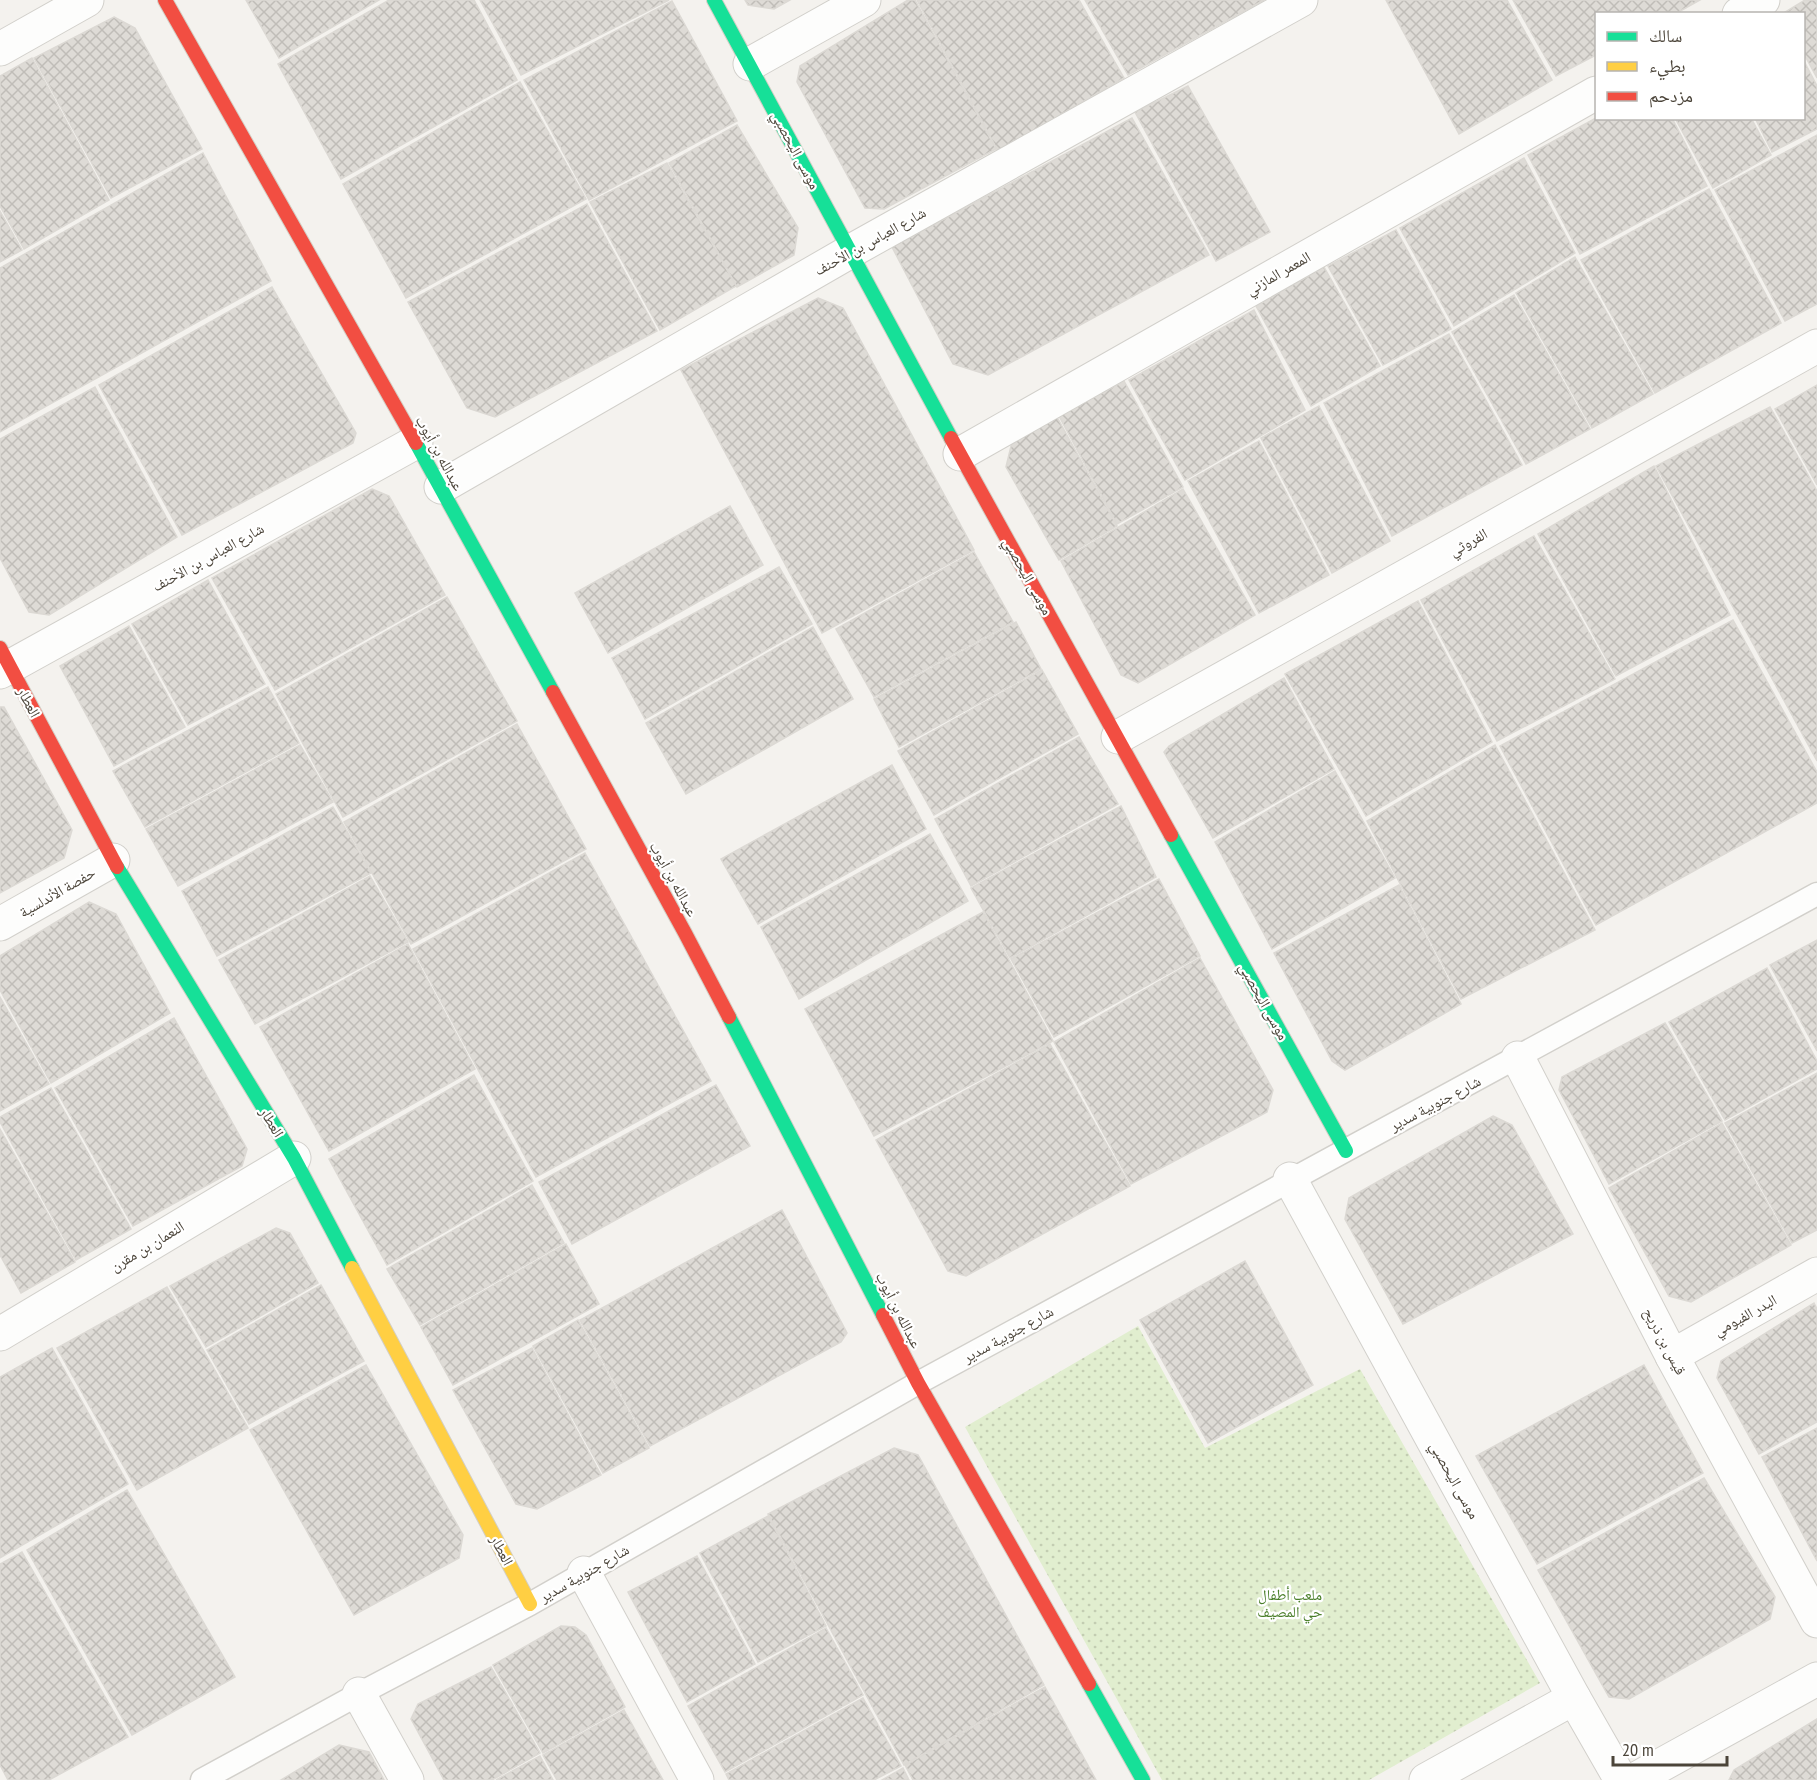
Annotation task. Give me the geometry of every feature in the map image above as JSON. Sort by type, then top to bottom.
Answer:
[{"type":"street","points":[[0,49],[87,0]]},
{"type":"street","name":"عبدالله بن أيوب","points":[[165,0],[441,487],[685,933],[918,1383],[1143,1780]]},
{"type":"street","name":"موسى اليحصبي","points":[[714,0],[960,453],[1346,1151]]},
{"type":"street","points":[[750,64],[864,0]]},
{"type":"street","name":"شارع العباس بن الأحنف","points":[[441,487],[851,251],[1301,0]]},
{"type":"street","points":[[1742,12],[1763,0]]},
{"type":"street","name":"المعمر المازني","points":[[960,453],[1595,94]]},
{"type":"street","name":"الفروثي","points":[[1118,737],[1817,346]]},
{"type":"street","name":"شارع العباس بن الأحنف","points":[[3,662],[416,442]]},
{"type":"street","name":"العطار","points":[[3,662],[113,860],[294,1158],[530,1604]]},
{"type":"street","name":"حفصة الأندلسية","points":[[0,924],[113,860]]},
{"type":"street","name":"قيس بن ذريح","points":[[1518,1058],[1672,1356],[1817,1621]]},
{"type":"street","name":"النعمان بن مقرن","points":[[0,1334],[294,1158]]},
{"type":"street","name":"موسى اليحصبي","points":[[1290,1179],[1621,1780]]},
{"type":"street","name":"البدر الفيومي","points":[[1672,1356],[1817,1274]]},
{"type":"street","points":[[584,1573],[697,1780]]},
{"type":"street","points":[[1634,1780],[1680,1769],[1817,1679]]},
{"type":"street","points":[[359,1694],[406,1780]]},
{"type":"street","points":[[1426,1780],[1574,1698]]},
{"type":"lane","name":"شارع جنوبية سدير","points":[[202,1780],[530,1604],[918,1383],[1817,894]]},
{"type":"green space","name":"ملعب أطفال حي المصيف","points":[[1138,1326],[1205,1448],[1360,1369],[1540,1683],[1369,1780],[1162,1780],[965,1427]]},
{"type":"building","points":[[246,0],[379,0],[279,58]]},
{"type":"building","points":[[389,0],[474,0],[517,80],[341,179],[278,64]]},
{"type":"building","points":[[480,0],[669,0],[521,75]]},
{"type":"building","points":[[745,0],[790,0],[774,9],[748,5]]},
{"type":"building","points":[[908,0],[915,0],[996,149],[884,209],[865,208],[797,82],[800,66]]},
{"type":"building","points":[[917,0],[1079,0],[1124,78],[998,151]]},
{"type":"building","points":[[1085,0],[1264,0],[1128,75]]},
{"type":"building","points":[[1386,0],[1507,0],[1552,80],[1459,134]]},
{"type":"building","points":[[1513,0],[1700,0],[1679,12],[1595,12],[1595,56],[1556,76]]},
{"type":"building","points":[[1805,0],[1817,0],[1817,78],[1805,56],[1805,12],[1785,12]]},
{"type":"building","points":[[672,1],[737,121],[589,200],[524,80]]},
{"type":"building","points":[[114,17],[135,28],[202,149],[111,198],[34,58]]},
{"type":"building","points":[[32,58],[109,200],[24,249],[0,206],[0,76]]},
{"type":"building","points":[[1805,63],[1817,86],[1817,129],[1772,152],[1756,120],[1805,120]]},
{"type":"building","points":[[520,82],[586,199],[406,298],[343,184]]},
{"type":"building","points":[[1188,86],[1270,232],[1216,261],[1135,112]]},
{"type":"building","points":[[1132,118],[1209,255],[988,375],[953,364],[892,247]]},
{"type":"building","points":[[1595,119],[1673,120],[1707,186],[1580,254],[1528,155]]},
{"type":"building","points":[[1676,120],[1752,120],[1771,155],[1713,188]]},
{"type":"building","points":[[737,125],[798,228],[794,255],[737,287],[669,163]]},
{"type":"building","points":[[1817,135],[1817,304],[1785,321],[1715,190]]},
{"type":"building","points":[[203,153],[271,281],[0,432],[0,268]]},
{"type":"building","points":[[1524,158],[1575,253],[1454,326],[1400,228]]},
{"type":"building","points":[[667,163],[736,286],[660,330],[590,202]]},
{"type":"building","points":[[1709,189],[1781,323],[1655,393],[1581,260]]},
{"type":"building","points":[[587,204],[657,331],[495,417],[467,408],[408,302]]},
{"type":"building","points":[[0,211],[22,250],[0,262]]},
{"type":"building","points":[[1396,230],[1451,329],[1383,365],[1328,266]]},
{"type":"building","points":[[1575,257],[1653,394],[1592,428],[1516,293]]},
{"type":"building","points":[[1324,267],[1380,366],[1311,406],[1256,306]]},
{"type":"building","points":[[272,287],[356,433],[353,443],[182,535],[99,385]]},
{"type":"building","points":[[1514,295],[1590,429],[1526,464],[1452,332]]},
{"type":"building","points":[[818,298],[843,308],[974,550],[822,633],[681,370]]},
{"type":"building","points":[[1254,310],[1305,410],[1185,480],[1129,380]]},
{"type":"building","points":[[1449,334],[1522,465],[1392,536],[1324,403]]},
{"type":"building","points":[[1124,381],[1183,487],[1117,524],[1059,416]]},
{"type":"building","points":[[1817,385],[1817,485],[1775,409]]},
{"type":"building","points":[[95,387],[177,537],[49,615],[29,612],[0,558],[0,439]]},
{"type":"building","points":[[1319,406],[1390,541],[1332,573],[1261,438]]},
{"type":"building","points":[[1770,407],[1817,491],[1817,761],[1656,466]]},
{"type":"building","points":[[1057,417],[1117,526],[1059,560],[1006,467],[1012,442]]},
{"type":"building","points":[[1259,441],[1329,575],[1259,613],[1188,481]]},
{"type":"building","points":[[1654,466],[1730,615],[1616,676],[1538,534]]},
{"type":"building","points":[[372,489],[389,496],[445,595],[275,690],[212,578]]},
{"type":"building","points":[[1183,489],[1255,615],[1138,683],[1121,675],[1061,561]]},
{"type":"building","points":[[730,506],[763,565],[608,653],[575,593]]},
{"type":"building","points":[[1534,536],[1615,679],[1497,741],[1421,600]]},
{"type":"building","points":[[974,552],[1013,622],[874,697],[836,629]]},
{"type":"building","points":[[779,567],[812,624],[645,719],[612,658]]},
{"type":"building","points":[[208,580],[265,684],[188,725],[132,624]]},
{"type":"building","points":[[447,597],[517,721],[343,817],[276,694]]},
{"type":"building","points":[[1418,601],[1492,742],[1366,816],[1285,674]]},
{"type":"building","points":[[1733,620],[1817,772],[1817,803],[1596,925],[1500,746]]},
{"type":"building","points":[[1016,622],[1041,669],[899,747],[874,699]]},
{"type":"building","points":[[129,626],[185,727],[114,766],[60,666]]},
{"type":"building","points":[[813,627],[853,699],[686,794],[646,723]]},
{"type":"building","points":[[1042,670],[1078,734],[934,815],[898,751]]},
{"type":"building","points":[[1284,678],[1334,769],[1213,838],[1164,752],[1169,746]]},
{"type":"building","points":[[268,687],[299,743],[145,827],[113,771]]},
{"type":"building","points":[[0,707],[4,707],[72,830],[64,858],[0,893]]},
{"type":"building","points":[[517,724],[586,849],[411,944],[344,822]]},
{"type":"building","points":[[1079,737],[1118,804],[971,886],[935,819]]},
{"type":"building","points":[[300,745],[333,802],[178,886],[146,829]]},
{"type":"building","points":[[1495,745],[1595,930],[1461,999],[1367,821]]},
{"type":"building","points":[[892,765],[926,829],[758,924],[721,859]]},
{"type":"building","points":[[1335,771],[1395,878],[1272,949],[1215,842]]},
{"type":"building","points":[[1121,806],[1156,877],[1010,958],[971,888]]},
{"type":"building","points":[[333,807],[371,873],[217,956],[182,891]]},
{"type":"building","points":[[930,834],[968,901],[799,999],[761,927]]},
{"type":"building","points":[[585,853],[711,1081],[536,1177],[413,949]]},
{"type":"building","points":[[370,876],[408,942],[255,1024],[219,960]]},
{"type":"building","points":[[1159,879],[1200,956],[1054,1037],[1011,959]]},
{"type":"building","points":[[1399,885],[1461,1004],[1345,1070],[1332,1061],[1274,953]]},
{"type":"building","points":[[89,902],[116,914],[170,1013],[51,1083],[0,990],[0,956]]},
{"type":"building","points":[[983,912],[1053,1041],[874,1136],[805,1009]]},
{"type":"building","points":[[1817,940],[1817,1051],[1770,965]]},
{"type":"building","points":[[408,944],[475,1069],[329,1151],[260,1027]]},
{"type":"building","points":[[1200,958],[1273,1090],[1267,1112],[1131,1184],[1054,1042]]},
{"type":"building","points":[[1767,968],[1817,1061],[1817,1069],[1725,1120],[1669,1022]]},
{"type":"building","points":[[0,997],[49,1084],[0,1111]]},
{"type":"building","points":[[174,1018],[247,1149],[242,1166],[133,1226],[55,1088]]},
{"type":"building","points":[[1665,1023],[1722,1121],[1609,1184],[1559,1090],[1562,1077]]},
{"type":"building","points":[[1050,1044],[1130,1186],[966,1276],[948,1271],[876,1140]]},
{"type":"building","points":[[1817,1073],[1817,1230],[1792,1243],[1725,1123]]},
{"type":"building","points":[[474,1075],[533,1181],[387,1265],[329,1159]]},
{"type":"building","points":[[716,1085],[750,1146],[572,1244],[539,1182]]},
{"type":"building","points":[[51,1088],[131,1229],[76,1260],[0,1122],[0,1117]]},
{"type":"building","points":[[1493,1116],[1512,1125],[1573,1234],[1403,1324],[1345,1219],[1349,1198]]},
{"type":"building","points":[[1722,1123],[1791,1245],[1691,1302],[1669,1296],[1609,1188]]},
{"type":"building","points":[[0,1129],[75,1262],[21,1293],[0,1255]]},
{"type":"building","points":[[532,1185],[564,1243],[420,1325],[387,1269]]},
{"type":"building","points":[[782,1210],[847,1333],[841,1342],[650,1446],[580,1320]]},
{"type":"building","points":[[276,1228],[290,1233],[318,1283],[206,1347],[170,1286]]},
{"type":"building","points":[[566,1244],[599,1304],[453,1385],[421,1327]]},
{"type":"building","points":[[1245,1261],[1313,1385],[1208,1443],[1140,1320]]},
{"type":"building","points":[[321,1285],[364,1361],[249,1424],[207,1350]]},
{"type":"building","points":[[167,1287],[248,1428],[137,1490],[57,1348]]},
{"type":"building","points":[[1814,1303],[1817,1309],[1817,1422],[1759,1454],[1717,1378],[1721,1361]]},
{"type":"building","points":[[578,1320],[649,1448],[603,1473],[533,1346]]},
{"type":"building","points":[[52,1348],[128,1484],[0,1558],[0,1377]]},
{"type":"building","points":[[532,1348],[601,1475],[537,1509],[516,1504],[453,1390]]},
{"type":"building","points":[[366,1365],[463,1535],[459,1558],[354,1615],[250,1430]]},
{"type":"building","points":[[1644,1365],[1703,1473],[1537,1564],[1476,1456]]},
{"type":"building","points":[[1817,1428],[1817,1561],[1762,1457]]},
{"type":"building","points":[[894,1448],[918,1455],[1044,1685],[904,1765],[768,1514]]},
{"type":"building","points":[[1704,1478],[1775,1597],[1770,1619],[1629,1699],[1609,1697],[1538,1570]]},
{"type":"building","points":[[127,1490],[235,1677],[132,1735],[27,1550]]},
{"type":"building","points":[[768,1516],[826,1626],[758,1662],[700,1553]]},
{"type":"building","points":[[22,1552],[128,1737],[49,1780],[8,1780],[0,1765],[0,1564]]},
{"type":"building","points":[[697,1556],[755,1664],[687,1702],[628,1592]]},
{"type":"building","points":[[561,1626],[575,1627],[586,1635],[625,1707],[543,1753],[493,1665]]},
{"type":"building","points":[[826,1628],[863,1695],[725,1772],[688,1706]]},
{"type":"building","points":[[491,1667],[540,1753],[492,1780],[444,1780],[411,1719],[418,1704]]},
{"type":"building","points":[[1045,1687],[1096,1780],[913,1780],[905,1765]]},
{"type":"building","points":[[863,1698],[901,1766],[874,1780],[729,1780],[726,1774]]},
{"type":"building","points":[[624,1710],[663,1780],[557,1780],[543,1755]]},
{"type":"building","points":[[1817,1719],[1817,1780],[1729,1780],[1734,1770]]},
{"type":"building","points":[[339,1745],[369,1752],[384,1780],[281,1780]]},
{"type":"building","points":[[540,1756],[553,1780],[496,1780]]},
{"type":"building","points":[[903,1768],[909,1780],[882,1780]]},
{"type":"traffic: fast","points":[[714,0],[951,438]]},
{"type":"traffic: fast","points":[[416,443],[553,692]]},
{"type":"traffic: fast","points":[[1171,835],[1346,1151]]},
{"type":"traffic: fast","points":[[117,867],[294,1158],[352,1268]]},
{"type":"traffic: fast","points":[[729,1017],[883,1315]]},
{"type":"traffic: fast","points":[[1089,1684],[1143,1780]]},
{"type":"traffic: slow","points":[[352,1268],[530,1604]]},
{"type":"traffic: jam","points":[[165,0],[416,443]]},
{"type":"traffic: jam","points":[[951,438],[1171,835]]},
{"type":"traffic: jam","points":[[0,648],[117,867]]},
{"type":"traffic: jam","points":[[553,692],[729,1017]]},
{"type":"traffic: jam","points":[[883,1315],[918,1383],[1089,1684]]}]
